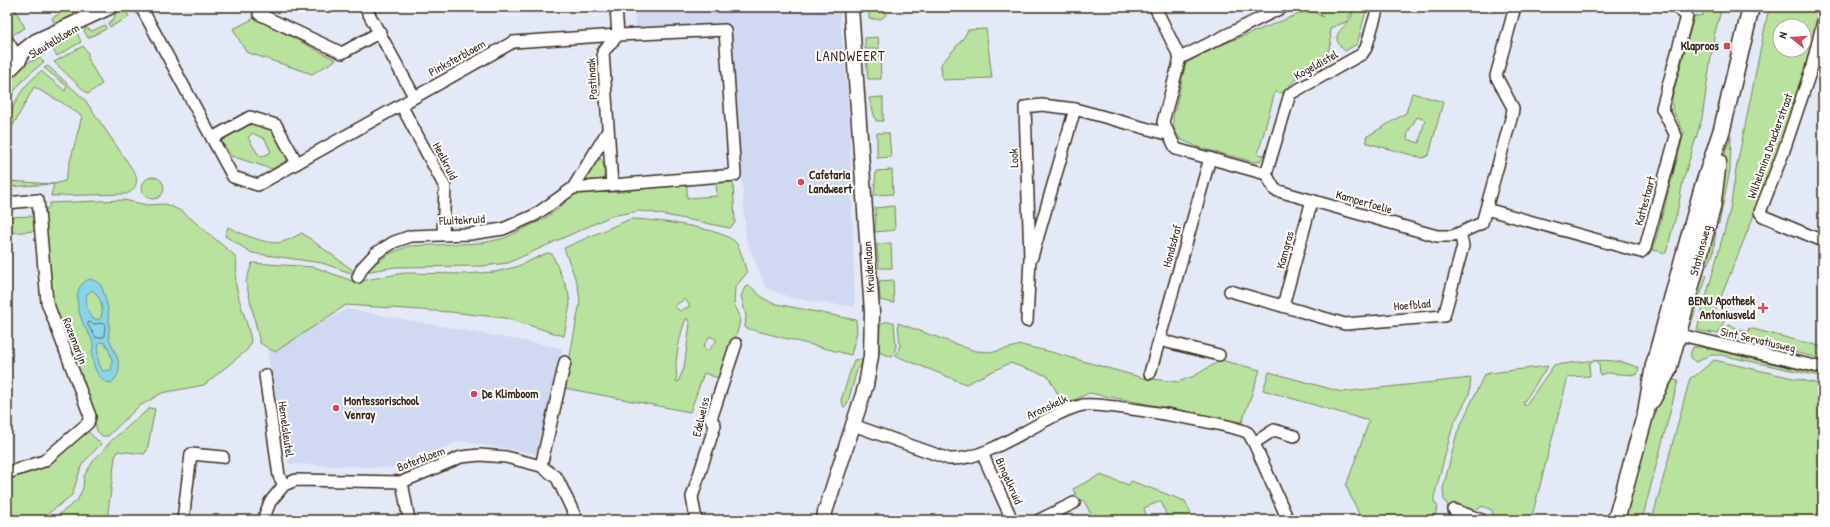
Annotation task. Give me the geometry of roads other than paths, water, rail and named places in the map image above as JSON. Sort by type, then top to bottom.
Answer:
[{"type":"main road","name":"Stationsweg","points":[[1616,520],[1646,412],[1668,370],[1670,333],[1712,208],[1722,129],[1751,7]]},
{"type":"street","name":"Sleutelbloem","points":[[7,72],[19,60],[23,51],[36,41],[87,19],[110,7]]},
{"type":"street","name":"Pinksterbloem","points":[[141,7],[233,177],[258,185],[401,105],[414,96],[513,42],[618,35]]},
{"type":"street","points":[[365,7],[414,96]]},
{"type":"street","points":[[573,188],[735,177],[725,30],[618,35],[616,7]]},
{"type":"street","name":"Kruidenlaan","points":[[824,520],[825,512],[866,385],[871,356],[872,312],[851,7]]},
{"type":"street","points":[[1155,7],[1180,58],[1163,122],[1167,134],[1176,149],[1266,174]]},
{"type":"street","points":[[1180,58],[1283,7]]},
{"type":"street","name":"Kogeldistel","points":[[1266,174],[1290,94],[1362,54],[1366,48],[1378,7]]},
{"type":"street","name":"Kamperfoelie","points":[[1266,174],[1275,190],[1437,236],[1453,236],[1482,222],[1513,108],[1496,76],[1515,7]]},
{"type":"street","name":"Kattestaart","points":[[1486,209],[1642,252],[1645,248],[1676,136],[1662,108],[1687,16],[1676,7]]},
{"type":"street","points":[[259,14],[342,53],[380,32]]},
{"type":"street","name":"Wilhelmina Druckerstraat","points":[[1823,22],[1811,70],[1783,153],[1760,212],[1763,216],[1823,241]]},
{"type":"street","name":"Pastinaak","points":[[612,185],[603,52],[618,35]]},
{"type":"street","points":[[7,40],[19,60]]},
{"type":"street","name":"Heelkruid","points":[[401,105],[445,188],[443,234]]},
{"type":"street","name":"Look","points":[[1027,321],[1030,258],[1026,107],[1042,105],[1075,109],[1167,134]]},
{"type":"street","name":"Look","points":[[1030,258],[1034,257],[1075,109]]},
{"type":"street","points":[[212,138],[250,117],[276,125],[297,163]]},
{"type":"street","name":"Fluitekruid","points":[[358,277],[362,268],[376,253],[394,242],[410,236],[470,234],[503,229],[535,215],[573,188],[608,131]]},
{"type":"street","name":"Hondsdraf","points":[[1150,373],[1210,158]]},
{"type":"street","name":"Rozemarijn","points":[[7,202],[38,200],[47,302],[90,416],[88,423],[44,461],[7,473]]},
{"type":"street","name":"Kamgras","points":[[1283,306],[1312,200]]},
{"type":"street","name":"Hoefblad","points":[[1283,306],[1345,324],[1444,316],[1463,246],[1460,233]]},
{"type":"street","points":[[1230,292],[1283,306]]},
{"type":"street","name":"Sint Servatiusweg","points":[[1670,333],[1823,368]]},
{"type":"street","points":[[1159,340],[1219,355]]},
{"type":"street","name":"Edelweiss","points":[[696,520],[692,497],[715,425],[711,419],[736,344]]},
{"type":"street","points":[[541,466],[565,362]]},
{"type":"street","name":"Hemelsleutel","points":[[265,375],[279,476],[284,485]]},
{"type":"street","name":"Aronskelk","points":[[853,425],[949,459],[960,460],[982,452],[1068,411],[1084,405],[1112,406],[1226,426],[1248,433],[1254,443],[1288,520]]},
{"type":"street","points":[[1254,443],[1274,430],[1294,436]]},
{"type":"street","name":"Bingelkruid","points":[[982,452],[1012,520]]},
{"type":"street","points":[[183,520],[191,454],[222,457]]},
{"type":"street","name":"Boterbloem","points":[[284,485],[296,480],[402,482],[461,457],[480,455],[506,457],[541,466],[557,478],[577,520]]},
{"type":"street","points":[[402,482],[409,520]]},
{"type":"street","points":[[263,520],[270,502],[284,485]]},
{"type":"street","points":[[1039,520],[1074,504]]},
{"type":"street","points":[[1454,510],[1482,520]]},
{"type":"water","points":[[90,279],[100,283],[105,298],[108,314],[109,338],[119,367],[119,372],[116,378],[111,383],[103,380],[97,373],[92,355],[93,342],[84,326],[78,306],[78,293],[84,282]],"holes":[[[92,290],[95,292],[101,304],[102,313],[99,320],[92,318],[87,306],[87,294]],[[99,343],[105,343],[110,353],[112,360],[111,370],[103,371],[100,365],[98,350]]]},
{"type":"place","name":"Klaproos","points":[[1727,46]]},
{"type":"place","name":"Cafetaria Landweert","points":[[801,182]]},
{"type":"place","name":"BENU Apotheek Antoniusveld","points":[[1763,308]]},
{"type":"place","name":"De Klimboom","points":[[474,394]]},
{"type":"place","name":"Montessorischool Venray","points":[[336,408]]},
{"type":"district","name":"LANDWEERT","points":[[851,56]]}]
